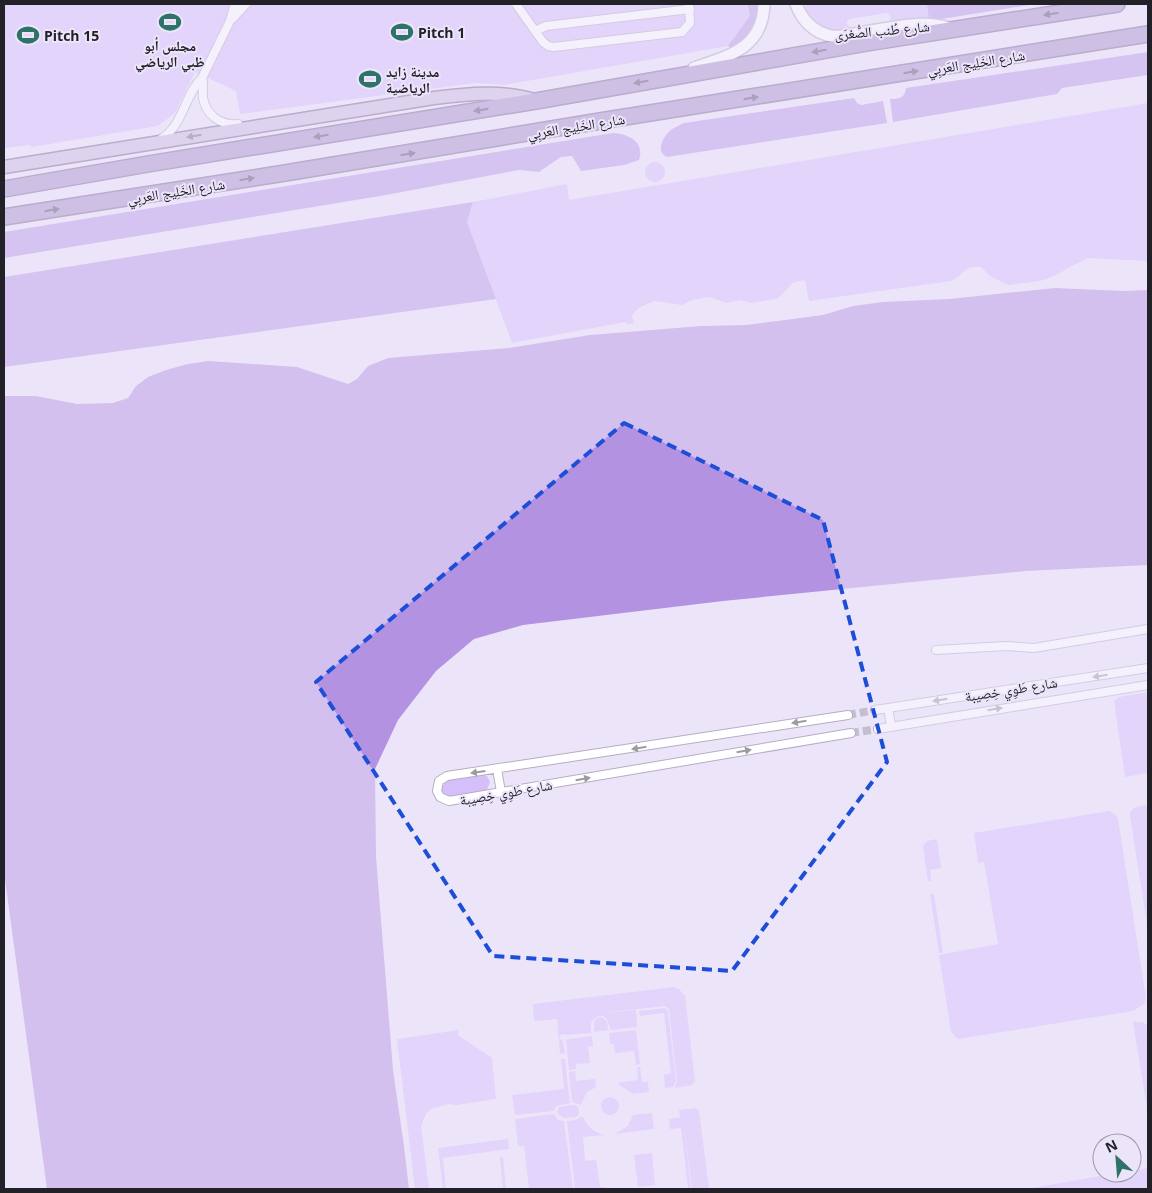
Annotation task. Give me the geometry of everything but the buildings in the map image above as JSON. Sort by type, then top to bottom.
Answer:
[{"type":"highway","points":[[4,189],[536,101],[953,29],[1117,4]]},
{"type":"highway","name":"شارع الخَلِيج العَربِي","points":[[4,217],[1148,34]]},
{"type":"highway","points":[[1083,45],[1110,47],[1148,44]]},
{"type":"main road","points":[[4,167],[443,96],[502,94],[536,101]]},
{"type":"street","points":[[155,143],[173,129],[196,84],[202,78],[230,21],[235,4]]},
{"type":"street","points":[[230,21],[246,4]]},
{"type":"street","points":[[516,4],[536,31],[546,44],[554,47],[680,33],[689,26],[691,20],[689,6],[546,26],[536,31]]},
{"type":"street","points":[[669,77],[726,57],[744,47],[757,31],[761,22],[764,4]]},
{"type":"street","name":"شارع طُنب الصُّغرَى","points":[[796,4],[802,10],[808,24],[816,30],[837,36],[926,24],[953,29]]},
{"type":"street","points":[[202,78],[203,96],[206,106],[211,114],[220,121],[235,125],[262,121],[275,123]]},
{"type":"street","points":[[936,650],[1006,646],[1034,648],[1148,629]]},
{"type":"street","name":"شارع طَوِي خِصِيبة","points":[[874,710],[1148,668]]},
{"type":"street","name":"شارع طَوِي خِصِيبة","points":[[878,728],[1148,684]]},
{"type":"street","points":[[888,708],[891,726]]},
{"type":"street","name":"شارع طَوِي خِصِيبة","points":[[848,715],[447,776],[439,781],[436,788],[440,798],[449,801],[850,733]]},
{"type":"street","points":[[497,769],[501,792]]},
{"type":"highlighted area","points":[[624,423],[823,520],[887,762],[732,971],[493,956],[316,682]]},
{"type":"shaded area","name":"مدينة زايد الرياضية","points":[[4,4],[759,4],[734,49],[728,46],[504,85],[476,83],[240,114],[236,91],[195,72],[175,113],[158,126],[32,147],[29,145],[6,148],[4,152]]},
{"type":"shaded area","points":[[748,4],[759,4],[755,29],[734,49],[728,46],[750,16]]},
{"type":"shaded area","points":[[806,4],[927,4],[929,21],[888,23],[891,17],[887,13],[849,19],[846,23],[851,28],[834,30],[814,22],[807,14]]},
{"type":"shaded area","points":[[927,4],[1036,4],[929,21]]},
{"type":"shaded area","points":[[1148,52],[1148,75],[1062,88],[1057,94],[893,122],[890,99],[901,97],[906,88]]},
{"type":"shaded area","points":[[854,98],[861,105],[883,101],[887,123],[667,157],[661,151],[666,135],[672,129],[684,123]]},
{"type":"shaded area","points":[[1148,103],[1148,261],[1087,258],[1054,276],[1040,281],[1008,285],[990,276],[981,267],[975,267],[967,269],[951,281],[809,301],[805,280],[792,283],[776,299],[752,303],[740,300],[726,303],[710,297],[692,300],[682,305],[654,301],[639,308],[632,315],[634,323],[628,324],[625,322],[512,343],[467,222],[473,202],[567,184],[569,200]]},
{"type":"shaded area","points":[[613,133],[630,137],[638,144],[640,148],[639,160],[624,165],[581,171],[572,156],[561,157],[539,172],[519,170],[386,195],[4,258],[4,232]]},
{"type":"shaded area","points":[[655,162],[662,165],[665,172],[662,179],[655,182],[648,179],[645,172],[648,165]]},
{"type":"shaded area","points":[[473,202],[467,222],[496,299],[4,367],[4,277]]},
{"type":"shaded area","points":[[1055,288],[1148,290],[1148,565],[1026,571],[723,601],[523,625],[474,639],[436,671],[398,720],[375,769],[376,857],[393,1070],[409,1189],[47,1189],[4,872],[4,396],[36,396],[77,404],[113,403],[128,398],[136,386],[148,377],[188,364],[208,361],[297,367],[348,384],[357,379],[368,366],[388,358],[509,348],[590,335],[701,326],[746,325],[823,315],[853,306],[883,302],[949,299]]},
{"type":"shaded area","points":[[1148,692],[1148,773],[1125,777],[1114,701],[1119,697]]},
{"type":"shaded area","points":[[481,773],[487,776],[490,782],[486,792],[456,798],[445,797],[442,794],[441,786],[445,779]]},
{"type":"shaded area","points":[[1148,805],[1148,931],[1130,813],[1134,808]]},
{"type":"shaded area","points":[[1109,811],[1116,815],[1118,819],[1146,998],[1144,1004],[1133,1011],[958,1039],[951,1032],[939,955],[998,944],[984,862],[978,863],[974,833]]},
{"type":"shaded area","points":[[937,839],[941,868],[930,870],[931,881],[928,881],[923,846],[927,841]]},
{"type":"shaded area","points":[[930,894],[934,894],[943,953],[939,953]]},
{"type":"shaded area","points":[[674,987],[679,989],[685,996],[695,1081],[692,1085],[675,1088],[677,1081],[669,1009],[665,1006],[586,1015],[636,1010],[637,1027],[611,1030],[607,1019],[603,1016],[598,1016],[591,1022],[591,1033],[561,1034],[559,1038],[563,1041],[565,1053],[560,1054],[557,1019],[534,1021],[533,1004]]},
{"type":"shaded area","points":[[665,1008],[668,1010],[676,1081],[673,1087],[665,1088],[664,1075],[671,1073],[664,1013],[640,1016],[639,1011]]},
{"type":"shaded area","points":[[601,1017],[607,1021],[608,1030],[594,1032],[594,1022],[597,1018]]},
{"type":"shaded area","points":[[1133,1022],[1142,1022],[1148,1026],[1148,1115]]},
{"type":"shaded area","points":[[459,1030],[458,1035],[492,1058],[496,1099],[457,1105],[448,1104],[431,1109],[426,1114],[421,1126],[429,1189],[415,1189],[397,1039]]},
{"type":"shaded area","points":[[636,1030],[640,1064],[636,1065],[634,1051],[615,1053],[614,1044],[610,1044],[609,1033]]},
{"type":"shaded area","points":[[592,1036],[593,1046],[588,1047],[590,1063],[576,1064],[576,1069],[569,1070],[566,1040]]},
{"type":"shaded area","points":[[561,1059],[565,1059],[570,1103],[556,1106],[554,1111],[515,1115],[512,1095],[564,1089]]},
{"type":"shaded area","points":[[637,1067],[640,1067],[642,1082],[648,1082],[649,1092],[633,1094],[617,1083],[638,1080]]},
{"type":"shaded area","points":[[575,1071],[576,1081],[595,1079],[596,1087],[587,1092],[581,1105],[572,1102],[569,1072]]},
{"type":"shaded area","points":[[610,1097],[616,1100],[619,1106],[616,1112],[610,1115],[604,1112],[601,1106],[604,1100]]},
{"type":"shaded area","points":[[577,1106],[579,1110],[576,1117],[564,1118],[557,1112],[559,1107]]},
{"type":"shaded area","points":[[695,1108],[699,1111],[709,1189],[682,1189],[692,1188],[683,1117],[680,1117],[679,1110]]},
{"type":"shaded area","points":[[652,1113],[654,1129],[615,1134],[628,1126],[633,1115]]},
{"type":"shaded area","points":[[554,1114],[558,1120],[564,1121],[573,1189],[529,1189],[524,1146],[518,1146],[515,1119]]},
{"type":"shaded area","points":[[583,1117],[589,1127],[605,1135],[583,1137],[585,1161],[596,1160],[600,1187],[605,1187],[606,1189],[575,1189],[567,1121],[576,1120]]},
{"type":"shaded area","points":[[683,1117],[691,1187],[688,1188],[681,1128],[670,1129],[669,1119]]},
{"type":"shaded area","points":[[508,1139],[509,1149],[443,1158],[446,1189],[443,1189],[438,1148]]},
{"type":"shaded area","points":[[652,1153],[655,1185],[638,1187],[634,1155]]},
{"type":"shaded area","points":[[500,1157],[503,1157],[506,1189],[503,1189]]},
{"type":"shaded area","points":[[1148,1168],[1148,1189],[1026,1189],[1092,1178],[1092,1183],[1142,1183],[1142,1169]]},
{"type":"tunnel","points":[[848,715],[875,710]]},
{"type":"tunnel","points":[[851,733],[878,729]]},
{"type":"place","name":"مجلس أبو ظبي الرياضي","points":[[170,22]]},
{"type":"place","name":"Pitch 1","points":[[402,32]]},
{"type":"place","name":"Pitch 15","points":[[28,35]]},
{"type":"place","name":"مدينة زايد الرياضية","points":[[370,79]]}]
